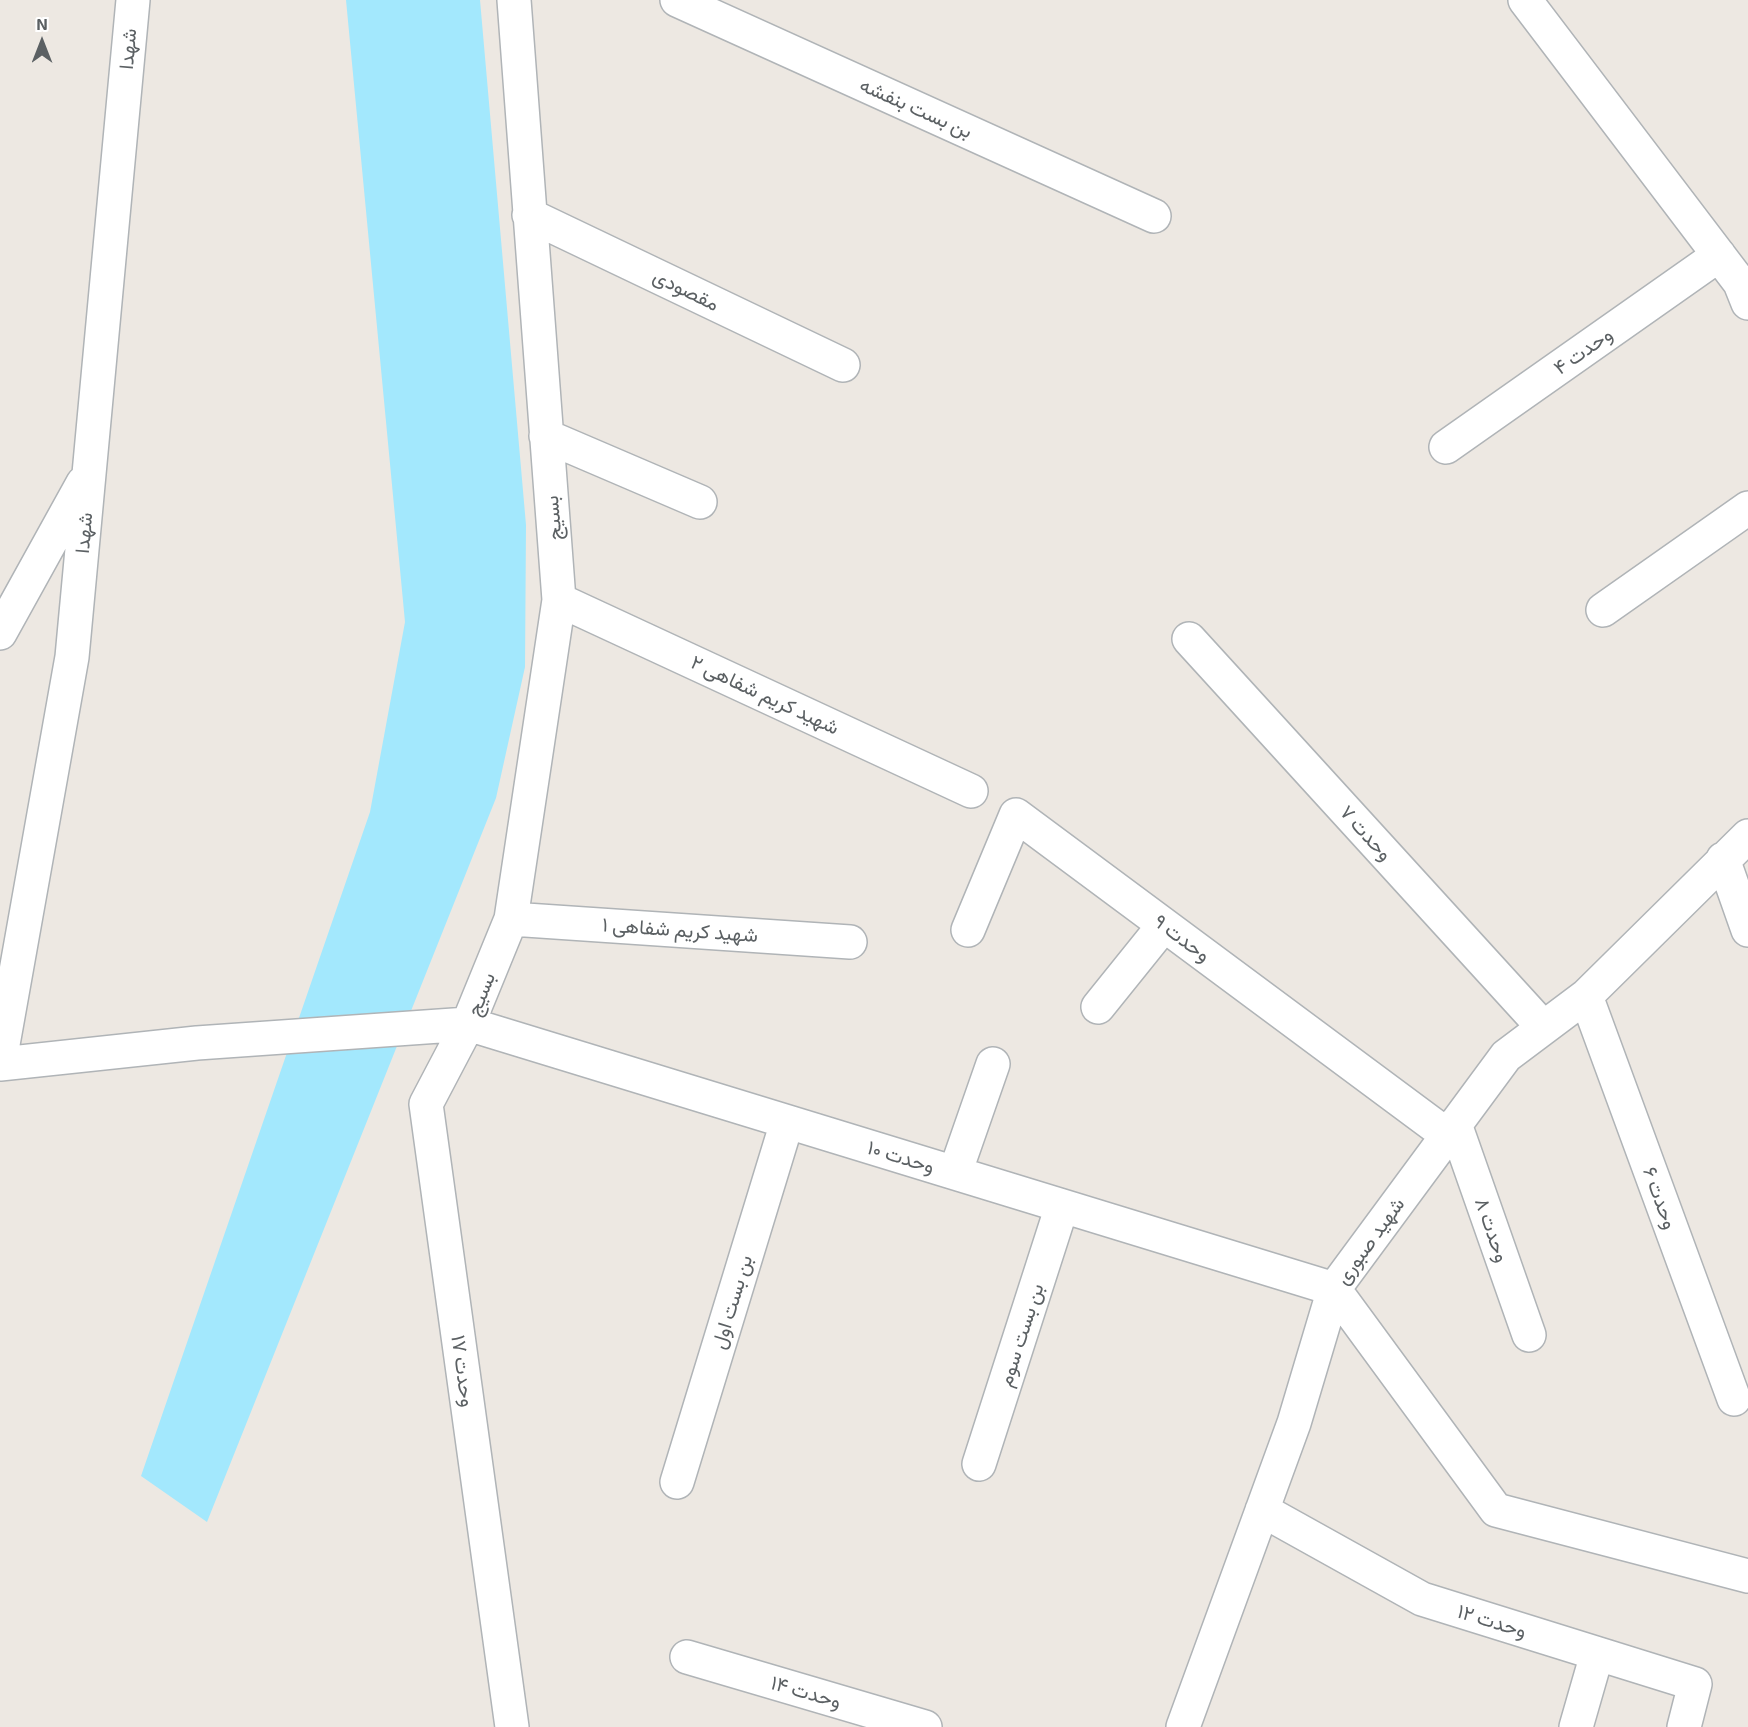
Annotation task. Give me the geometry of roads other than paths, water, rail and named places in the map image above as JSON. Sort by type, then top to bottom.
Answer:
[{"type":"street","name":"شهدا","points":[[0,1062],[72,657],[133,0]]},
{"type":"street","name":"بسیج","points":[[468,1024],[511,919],[559,600],[514,0]]},
{"type":"street","name":"بن بست بنفشه","points":[[677,0],[1154,216]]},
{"type":"street","points":[[1525,0],[1740,283],[1748,303]]},
{"type":"street","name":"مقصودی","points":[[529,215],[843,365]]},
{"type":"street","name":"وحدت ۴","points":[[1446,447],[1719,255]]},
{"type":"street","points":[[546,435],[700,502]]},
{"type":"street","points":[[0,633],[89,471]]},
{"type":"street","points":[[1603,610],[1748,508]]},
{"type":"street","name":"شهید کریم شفاهی ۲","points":[[559,600],[971,791]]},
{"type":"street","name":"وحدت ۷","points":[[1189,639],[1543,1027]]},
{"type":"street","name":"وحدت ۹","points":[[968,930],[1016,815],[1164,925],[1451,1130]]},
{"type":"street","name":"شهید صبوری","points":[[1748,836],[1586,996],[1506,1056],[1334,1289],[1496,1510],[1748,1576]]},
{"type":"street","points":[[1723,859],[1748,930]]},
{"type":"street","name":"شهید کریم شفاهی ۱","points":[[511,919],[850,942]]},
{"type":"street","points":[[1098,1007],[1164,925]]},
{"type":"street","name":"وحدت ۶","points":[[1586,996],[1734,1400]]},
{"type":"street","points":[[0,1062],[197,1043],[468,1024]]},
{"type":"street","name":"وحدت ۱۰","points":[[468,1024],[1334,1289]]},
{"type":"street","name":"وحدت ۱۷","points":[[468,1024],[426,1104],[512,1727]]},
{"type":"street","points":[[955,1173],[993,1064]]},
{"type":"street","name":"بن بست اول","points":[[677,1482],[787,1122]]},
{"type":"street","name":"وحدت ۸","points":[[1451,1130],[1529,1335]]},
{"type":"street","name":"بن بست سوم","points":[[979,1464],[1062,1206]]},
{"type":"street","points":[[1183,1727],[1293,1423],[1334,1289]]},
{"type":"street","name":"وحدت ۱۲","points":[[1262,1510],[1422,1599],[1695,1684],[1684,1727]]},
{"type":"street","points":[[1576,1727],[1597,1654]]},
{"type":"street","name":"وحدت ۱۴","points":[[687,1658],[925,1727]]},
{"type":"water","points":[[346,0],[480,0],[526,525],[525,667],[496,798],[207,1522],[141,1476],[370,812],[405,622]]}]
